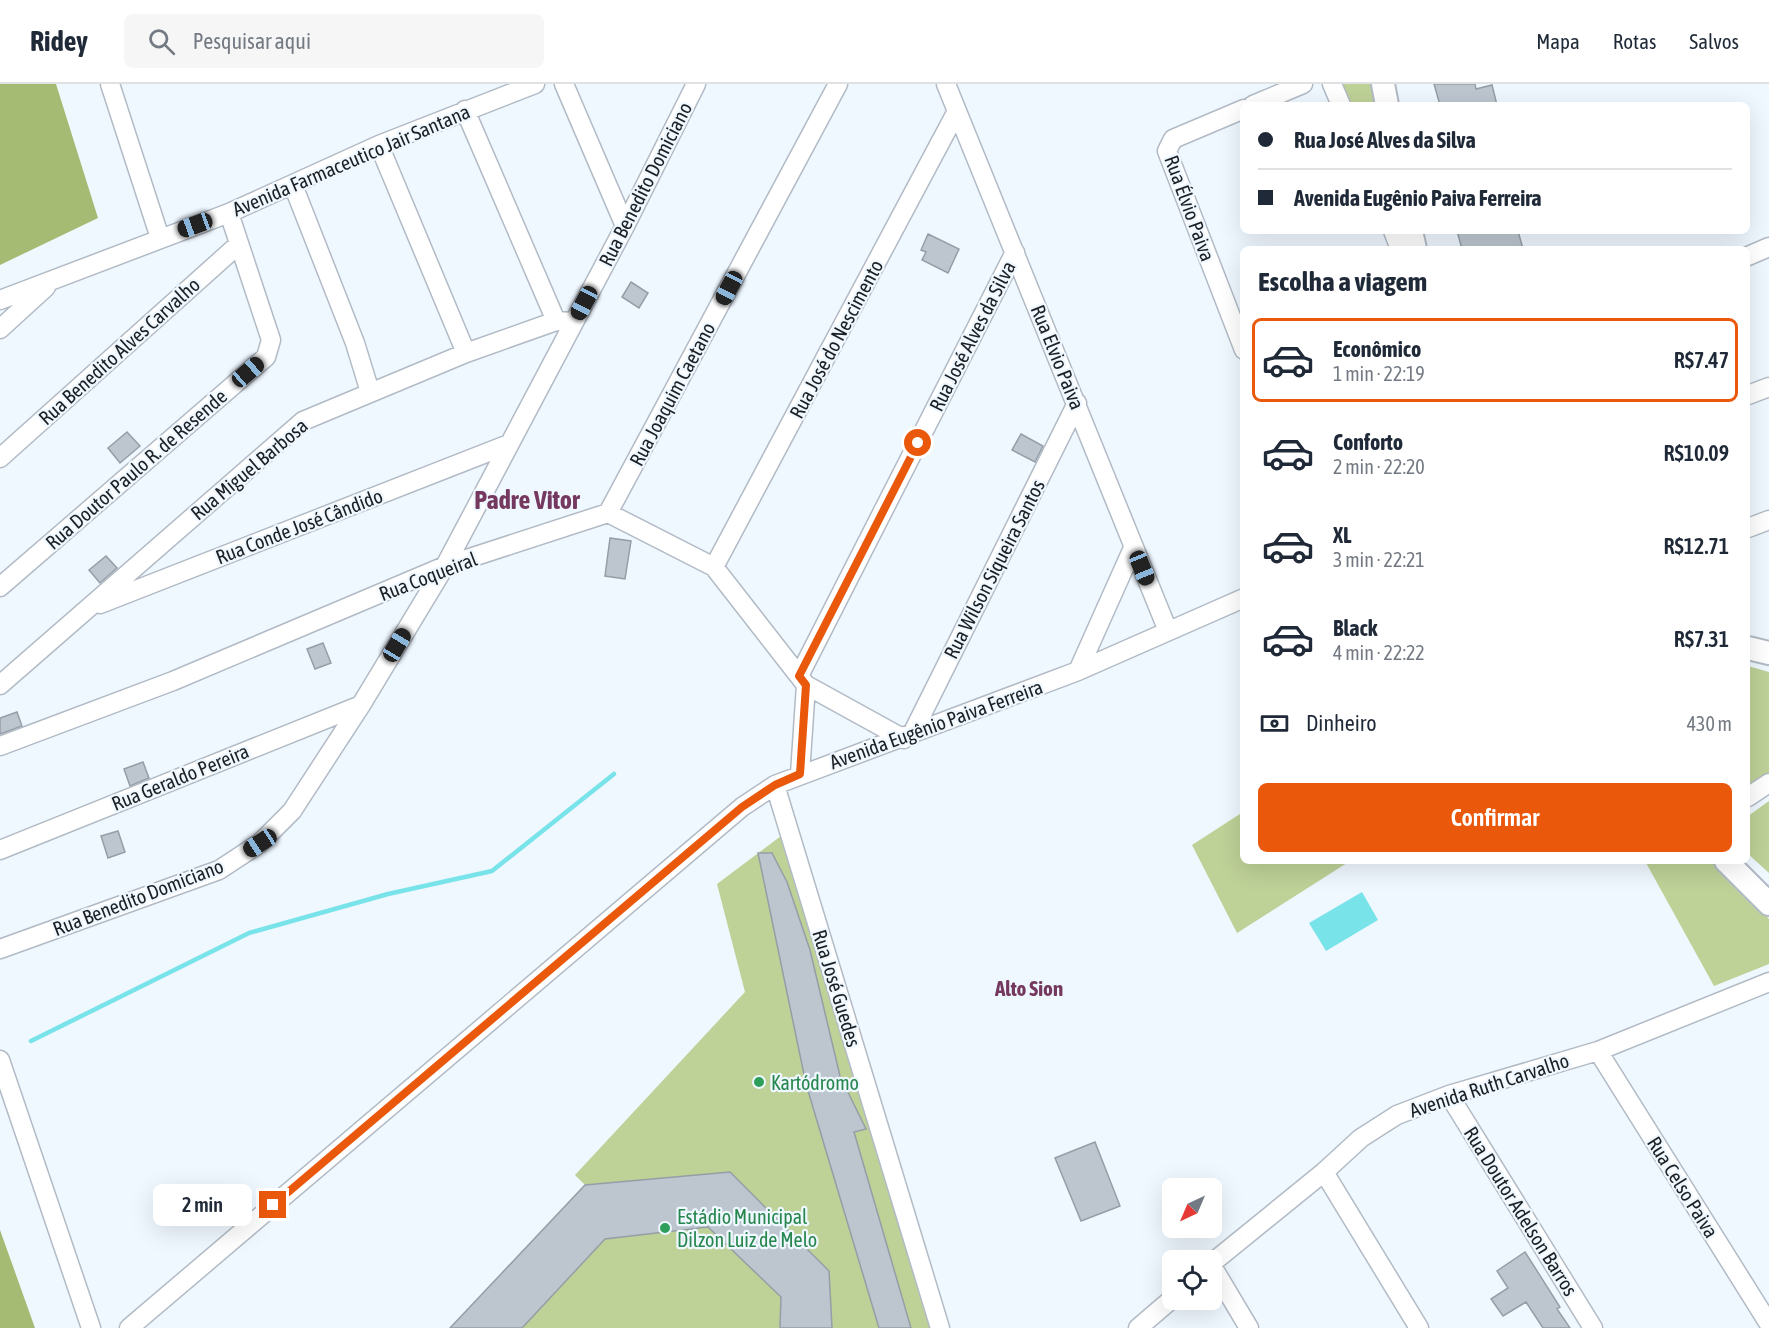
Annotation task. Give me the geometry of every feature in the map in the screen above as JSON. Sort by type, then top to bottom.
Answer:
[{"type":"street","points":[[110,84],[160,238]]},
{"type":"street","name":"Avenida Farmaceutico Jair Santana","points":[[0,300],[229,213],[379,145],[535,84]]},
{"type":"street","points":[[564,84],[625,226]]},
{"type":"street","name":"Rua Benedito Domiciano","points":[[0,949],[219,870],[260,843],[292,811],[361,705],[444,566],[509,444],[565,321],[625,226],[696,84]]},
{"type":"street","name":"Rua Joaquim Caetano","points":[[608,513],[838,84]]},
{"type":"street","name":"Rua Elvio Paiva","points":[[946,84],[1168,631]]},
{"type":"street","points":[[1260,102],[1303,84]]},
{"type":"street","points":[[1332,84],[1340,102]]},
{"type":"street","points":[[1383,84],[1386,102]]},
{"type":"street","points":[[465,110],[565,321]]},
{"type":"street","name":"Rua José do Nescimento","points":[[714,567],[957,111]]},
{"type":"street","name":"Rua Élvio Paiva","points":[[1240,111],[1173,139],[1167,151],[1240,340]]},
{"type":"street","points":[[379,145],[466,353]]},
{"type":"street","points":[[293,185],[355,343],[370,392]]},
{"type":"street","name":"Rua Doutor Paulo R. de Resende","points":[[0,587],[266,357],[271,340],[229,213]]},
{"type":"street","name":"Rua Benedito Alves Carvalho","points":[[0,458],[239,244]]},
{"type":"street","points":[[1750,255],[1769,247]]},
{"type":"street","name":"Rua José Alves da Silva","points":[[802,681],[1015,252]]},
{"type":"street","points":[[0,329],[54,279]]},
{"type":"street","name":"Rua Miguel Barbosa","points":[[0,685],[303,422],[466,353],[565,321]]},
{"type":"street","points":[[1750,394],[1769,387]]},
{"type":"street","name":"Rua Wilson Siqueira Santos","points":[[908,737],[1077,403]]},
{"type":"street","name":"Rua Conde José Cândido","points":[[89,609],[509,444]]},
{"type":"street","points":[[608,513],[714,567],[802,681],[908,737]]},
{"type":"street","name":"Rua Coqueiral","points":[[0,746],[173,681],[444,566],[608,513]]},
{"type":"street","points":[[1750,527],[1769,520]]},
{"type":"street","points":[[1078,671],[1133,548]]},
{"type":"street","name":"Avenida Eugênio Paiva Ferreira","points":[[129,1328],[742,807],[775,785],[800,774],[908,737],[1078,671],[1240,600]]},
{"type":"street","points":[[1750,648],[1769,653]]},
{"type":"street","points":[[800,774],[802,681]]},
{"type":"street","name":"Rua Geraldo Pereira","points":[[0,850],[361,705]]},
{"type":"street","points":[[1750,795],[1769,783]]},
{"type":"street","name":"Rua José Guedes","points":[[775,785],[940,1328]]},
{"type":"street","points":[[1729,864],[1769,904]]},
{"type":"street","name":"Avenida Ruth Carvalho","points":[[1222,1257],[1376,1127],[1397,1115],[1449,1095],[1598,1051],[1769,982]]},
{"type":"street","name":"Rua Celso Paiva","points":[[1598,1051],[1769,1324]]},
{"type":"street","points":[[0,1060],[91,1328]]},
{"type":"street","name":"Rua Doutor Adelson Barros","points":[[1449,1095],[1593,1328]]},
{"type":"street","points":[[1324,1172],[1419,1328]]},
{"type":"street","points":[[1222,1282],[1249,1328]]},
{"type":"street","points":[[1138,1328],[1162,1307]]},
{"type":"green space","points":[[0,84],[56,84],[98,218],[0,265]]},
{"type":"green space","points":[[1333,84],[1372,84],[1376,102],[1340,102]]},
{"type":"green space","points":[[1750,667],[1769,672],[1769,774],[1750,786]]},
{"type":"green space","points":[[1769,801],[1769,873],[1750,856],[1750,815]]},
{"type":"green space","points":[[1240,814],[1240,864],[1345,864],[1237,933],[1192,845]]},
{"type":"green space","name":"Kartódromo","points":[[781,836],[933,1328],[450,1328],[585,1185],[575,1175],[745,992],[717,884]]},
{"type":"green space","points":[[1647,864],[1716,864],[1769,919],[1769,964],[1714,986]]},
{"type":"green space","points":[[0,1230],[35,1328],[0,1328]]},
{"type":"water","points":[[1362,892],[1378,920],[1326,951],[1309,923]]},
{"type":"building","points":[[1434,84],[1475,84],[1476,89],[1492,85],[1496,102],[1439,102]]},
{"type":"building","points":[[928,234],[959,249],[948,273],[922,260],[926,252],[921,250]]},
{"type":"building","points":[[1458,234],[1519,234],[1522,246],[1461,246]]},
{"type":"building","points":[[631,282],[648,293],[639,308],[622,297]]},
{"type":"building","points":[[127,432],[140,446],[120,463],[108,448]]},
{"type":"building","points":[[1021,434],[1043,446],[1035,462],[1012,450]]},
{"type":"building","points":[[610,538],[631,541],[625,579],[605,576]]},
{"type":"building","points":[[106,556],[117,568],[100,583],[89,570]]},
{"type":"building","points":[[323,643],[331,663],[315,669],[307,649]]},
{"type":"building","points":[[17,712],[22,726],[0,734],[0,718]]},
{"type":"building","points":[[143,762],[149,778],[130,786],[124,769]]},
{"type":"building","points":[[118,831],[125,852],[108,858],[101,836]]},
{"type":"building","points":[[758,853],[772,853],[787,882],[810,950],[840,1076],[866,1129],[854,1132],[911,1328],[879,1328],[806,1084]]},
{"type":"building","points":[[1095,1142],[1120,1206],[1081,1221],[1055,1158]]},
{"type":"building","points":[[730,1172],[829,1271],[832,1328],[780,1328],[781,1297],[708,1227],[605,1239],[522,1328],[450,1328],[585,1185]]},
{"type":"building","points":[[1525,1252],[1560,1307],[1557,1309],[1570,1328],[1543,1328],[1526,1302],[1503,1316],[1491,1299],[1508,1288],[1497,1271]]},
{"type":"waterway","points":[[31,1041],[249,933],[388,894],[492,871],[614,774]]},
{"type":"place","name":"Kartódromo","points":[[759,1082]]},
{"type":"place","name":"Estádio Municipal Dilzon Luiz de Melo","points":[[665,1228]]},
{"type":"district","name":"Padre Vitor","points":[[527,500]]},
{"type":"district","name":"Alto Sion","points":[[1029,988]]},
{"type":"route","points":[[273,1205],[742,807],[775,785],[800,774],[806,685],[799,676],[918,443]]}]
